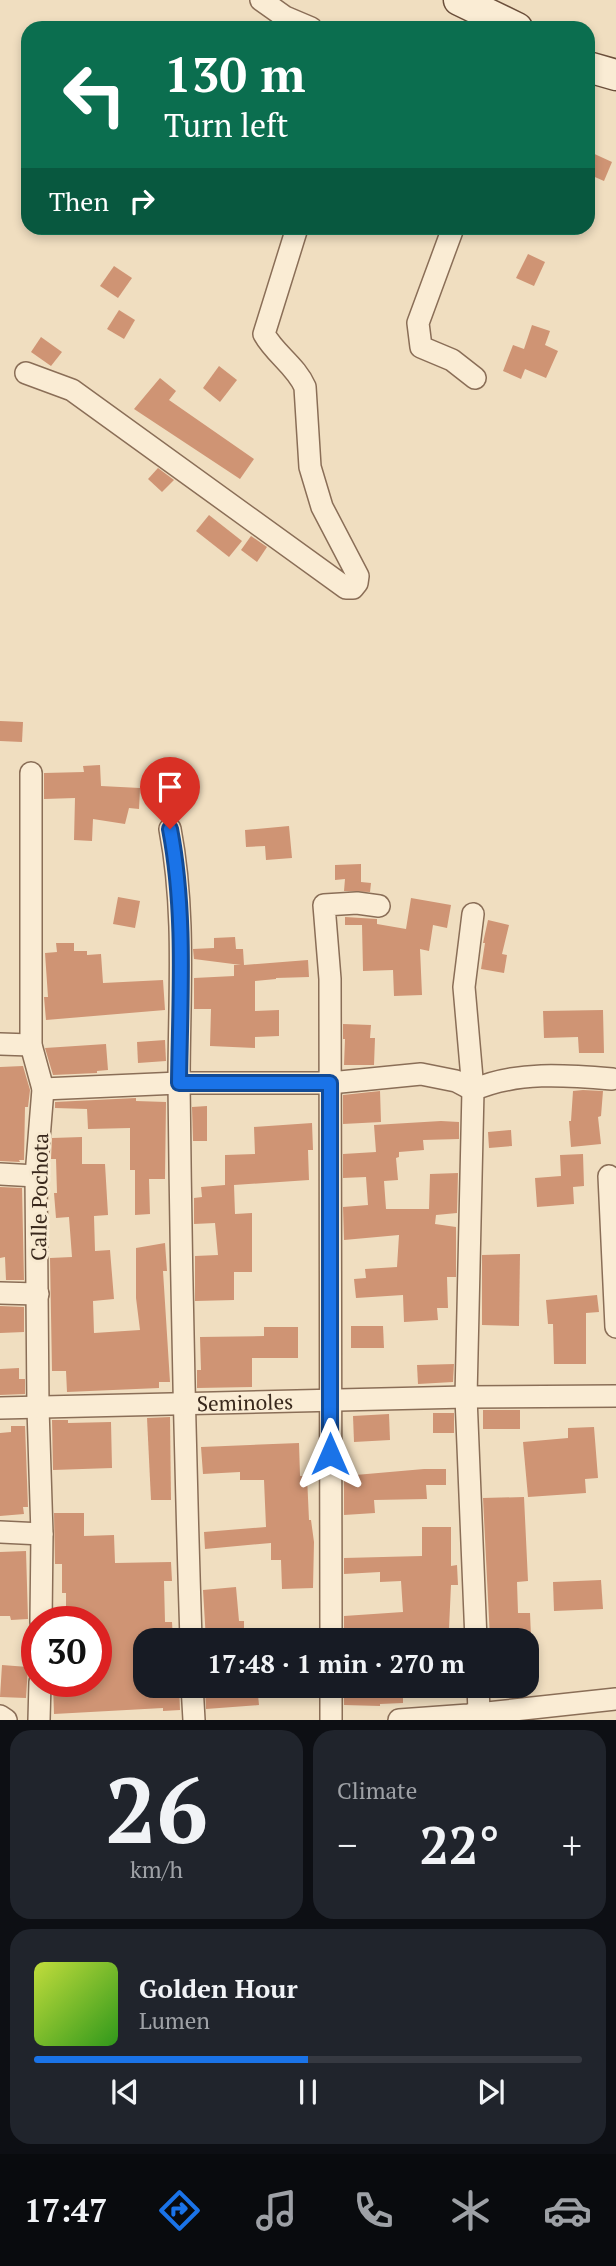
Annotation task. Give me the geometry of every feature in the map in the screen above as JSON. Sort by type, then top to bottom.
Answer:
[{"type":"street","points":[[261,0],[294,21]]},
{"type":"street","points":[[459,0],[502,21]]},
{"type":"street","points":[[595,69],[616,75]]},
{"type":"street","points":[[26,373],[72,390],[346,588],[353,588],[358,576],[322,508],[310,467],[305,387],[300,375],[268,342],[264,334],[294,235]]},
{"type":"street","points":[[450,235],[418,323],[421,347],[452,360],[475,378]]},
{"type":"street","name":"Calle Pochota","points":[[30,773],[31,1045],[43,1089],[36,1176],[41,1606]]},
{"type":"street","points":[[170,829],[180,917],[183,1405],[191,1628]]},
{"type":"street","points":[[331,1628],[330,979],[324,905],[347,903],[379,906]]},
{"type":"street","points":[[473,914],[464,987],[474,1090],[466,1397],[476,1628]]},
{"type":"street","points":[[0,1044],[31,1045]]},
{"type":"street","points":[[43,1089],[179,1083],[330,1083],[422,1074],[456,1081],[474,1090]]},
{"type":"street","points":[[474,1090],[496,1080],[566,1075],[612,1079]]},
{"type":"street","points":[[0,1174],[36,1176]]},
{"type":"street","points":[[609,1176],[616,1327]]},
{"type":"street","points":[[0,1293],[38,1294]]},
{"type":"street","name":"Seminoles","points":[[0,1408],[616,1396]]},
{"type":"street","points":[[0,1532],[42,1534]]},
{"type":"street","points":[[39,1720],[40,1697]]},
{"type":"street","points":[[193,1698],[194,1720]]},
{"type":"street","points":[[331,1698],[331,1720]]},
{"type":"street","points":[[472,1716],[475,1698]]},
{"type":"street","points":[[399,1720],[534,1714],[616,1699]]},
{"type":"street","points":[[0,1716],[6,1720]]},
{"type":"building","points":[[595,154],[612,162],[604,181],[595,177]]},
{"type":"building","points":[[528,254],[545,262],[534,286],[516,278]]},
{"type":"building","points":[[114,266],[132,278],[118,298],[100,286]]},
{"type":"building","points":[[119,310],[135,320],[124,339],[107,329]]},
{"type":"building","points":[[532,325],[550,331],[545,345],[558,351],[546,378],[525,369],[521,379],[503,371],[513,345],[524,349]]},
{"type":"building","points":[[41,337],[62,352],[51,366],[31,352]]},
{"type":"building","points":[[219,366],[237,380],[220,402],[203,388]]},
{"type":"building","points":[[160,378],[176,391],[169,400],[254,459],[240,479],[134,409]]},
{"type":"building","points":[[158,468],[174,480],[162,492],[148,479]]},
{"type":"building","points":[[209,515],[242,541],[229,557],[196,531]]},
{"type":"building","points":[[251,536],[267,547],[257,562],[241,550]]},
{"type":"building","points":[[0,721],[23,722],[22,742],[0,741]]},
{"type":"building","points":[[100,765],[101,786],[140,788],[139,809],[129,808],[125,824],[93,819],[92,841],[74,840],[75,798],[44,799],[44,773],[84,772],[83,766]]},
{"type":"building","points":[[289,826],[292,858],[266,860],[265,846],[246,847],[245,830]]},
{"type":"building","points":[[361,864],[361,882],[371,883],[370,892],[344,891],[345,879],[335,880],[335,865]]},
{"type":"building","points":[[118,897],[140,901],[135,928],[113,924]]},
{"type":"building","points":[[411,898],[451,905],[447,928],[433,925],[429,951],[420,949],[422,995],[394,996],[393,970],[363,971],[362,925],[345,925],[345,917],[377,919],[377,924],[406,929]]},
{"type":"building","points":[[488,920],[509,925],[502,954],[507,955],[504,973],[481,969]]},
{"type":"building","points":[[235,937],[236,949],[243,949],[244,965],[308,960],[309,977],[255,981],[255,1011],[279,1010],[279,1036],[255,1037],[255,1048],[210,1046],[211,1009],[194,1009],[194,978],[234,976],[234,965],[241,965],[194,959],[193,949],[214,948],[214,938]]},
{"type":"building","points":[[56,943],[74,943],[74,951],[87,951],[87,955],[101,954],[103,983],[163,980],[165,1010],[46,1020],[44,997],[48,997],[45,953],[57,952]]},
{"type":"building","points":[[603,1010],[604,1053],[579,1053],[578,1037],[544,1038],[543,1011]]},
{"type":"building","points":[[343,1024],[371,1025],[370,1038],[375,1038],[374,1065],[344,1065]]},
{"type":"building","points":[[165,1040],[166,1061],[138,1063],[137,1042]]},
{"type":"building","points":[[106,1044],[108,1070],[53,1075],[45,1048]]},
{"type":"building","points":[[23,1066],[30,1090],[28,1107],[25,1107],[24,1160],[0,1161],[0,1067]]},
{"type":"building","points":[[380,1091],[381,1122],[343,1124],[343,1095]]},
{"type":"building","points":[[573,1091],[603,1091],[601,1116],[598,1117],[601,1144],[571,1147],[569,1121]]},
{"type":"building","points":[[136,1098],[136,1101],[166,1102],[165,1179],[149,1179],[150,1214],[135,1215],[135,1170],[130,1170],[130,1128],[88,1129],[87,1109],[55,1108],[55,1102]]},
{"type":"building","points":[[207,1106],[207,1141],[193,1141],[192,1107]]},
{"type":"building","points":[[459,1122],[459,1139],[423,1140],[424,1150],[399,1152],[399,1157],[396,1158],[398,1180],[384,1181],[386,1209],[429,1209],[430,1174],[458,1173],[457,1213],[436,1215],[435,1224],[456,1227],[456,1277],[447,1277],[448,1308],[437,1308],[438,1320],[404,1322],[403,1295],[356,1298],[354,1279],[366,1278],[365,1269],[397,1267],[399,1235],[344,1240],[343,1207],[368,1205],[366,1177],[343,1178],[343,1154],[376,1152],[374,1125]]},
{"type":"building","points":[[312,1123],[313,1150],[308,1150],[309,1180],[234,1185],[235,1214],[252,1213],[252,1272],[234,1272],[234,1300],[195,1301],[195,1256],[218,1255],[215,1223],[194,1224],[194,1198],[202,1197],[201,1187],[225,1185],[225,1155],[255,1154],[254,1127]]},
{"type":"building","points":[[511,1130],[512,1146],[489,1148],[488,1132]]},
{"type":"building","points":[[82,1137],[82,1164],[105,1164],[108,1215],[94,1216],[95,1251],[110,1250],[114,1299],[93,1301],[94,1333],[140,1330],[136,1298],[136,1248],[165,1243],[167,1271],[163,1271],[170,1382],[159,1382],[159,1388],[67,1392],[66,1371],[52,1371],[50,1258],[72,1257],[69,1217],[56,1218],[56,1159],[51,1159],[52,1138]]},
{"type":"building","points":[[583,1154],[584,1186],[573,1187],[574,1204],[537,1207],[535,1178],[561,1176],[560,1155]]},
{"type":"building","points":[[0,1187],[22,1188],[24,1280],[6,1280],[5,1257],[0,1258]]},
{"type":"building","points":[[520,1254],[519,1326],[482,1325],[482,1255]]},
{"type":"building","points":[[597,1295],[599,1312],[586,1313],[586,1364],[554,1364],[553,1324],[548,1324],[546,1300]]},
{"type":"building","points":[[0,1306],[24,1307],[24,1332],[0,1333]]},
{"type":"building","points":[[351,1326],[383,1326],[384,1348],[351,1348]]},
{"type":"building","points":[[264,1327],[298,1327],[298,1358],[252,1358],[252,1387],[197,1388],[197,1370],[201,1370],[200,1337],[264,1336]]},
{"type":"building","points":[[454,1364],[453,1382],[418,1384],[417,1365]]},
{"type":"building","points":[[19,1368],[19,1379],[25,1379],[25,1394],[0,1395],[0,1369]]},
{"type":"building","points":[[483,1410],[520,1410],[520,1429],[483,1429]]},
{"type":"building","points":[[433,1413],[454,1413],[454,1433],[433,1433]]},
{"type":"building","points":[[389,1414],[390,1440],[354,1442],[353,1416]]},
{"type":"building","points":[[170,1417],[171,1500],[151,1500],[147,1418]]},
{"type":"building","points":[[52,1420],[68,1420],[68,1423],[111,1422],[112,1468],[53,1470]]},
{"type":"building","points":[[11,1426],[25,1426],[28,1507],[23,1507],[24,1514],[0,1516],[0,1433],[11,1432]]},
{"type":"building","points":[[594,1427],[598,1478],[585,1479],[586,1493],[528,1497],[523,1442],[568,1438],[568,1428]]},
{"type":"building","points":[[299,1443],[300,1476],[307,1476],[309,1520],[314,1542],[313,1588],[282,1589],[281,1560],[271,1560],[271,1543],[205,1549],[204,1532],[266,1527],[264,1480],[240,1480],[240,1472],[203,1474],[201,1447]]},
{"type":"building","points":[[446,1469],[446,1485],[426,1485],[427,1499],[374,1500],[375,1513],[344,1515],[344,1476]]},
{"type":"building","points":[[524,1497],[528,1581],[517,1582],[518,1613],[530,1613],[531,1628],[489,1628],[483,1498]]},
{"type":"building","points":[[54,1513],[84,1513],[84,1536],[114,1535],[115,1563],[171,1562],[172,1581],[164,1581],[165,1622],[172,1622],[172,1628],[133,1628],[133,1698],[180,1698],[180,1710],[163,1711],[163,1708],[54,1714],[53,1697],[112,1697],[112,1606],[66,1606],[66,1593],[62,1593],[62,1564],[55,1564]]},
{"type":"building","points":[[422,1527],[451,1527],[451,1566],[457,1565],[458,1585],[451,1585],[449,1628],[344,1628],[344,1616],[403,1612],[401,1581],[380,1582],[380,1572],[344,1574],[344,1558],[422,1556]]},
{"type":"building","points":[[26,1551],[28,1606],[21,1606],[21,1619],[11,1620],[10,1616],[0,1616],[0,1552]]},
{"type":"building","points":[[601,1580],[603,1609],[554,1611],[553,1582]]},
{"type":"building","points":[[236,1587],[239,1621],[244,1621],[244,1628],[205,1628],[203,1590]]},
{"type":"building","points":[[2,1665],[21,1666],[21,1697],[26,1698],[0,1697]]},
{"type":"building","points":[[206,1698],[258,1698],[259,1705],[206,1709]]},
{"type":"building","points":[[344,1698],[403,1698],[403,1703],[380,1706],[344,1705]]},
{"type":"route","points":[[170,829],[180,909],[179,1083],[330,1083],[330,1454]]}]
